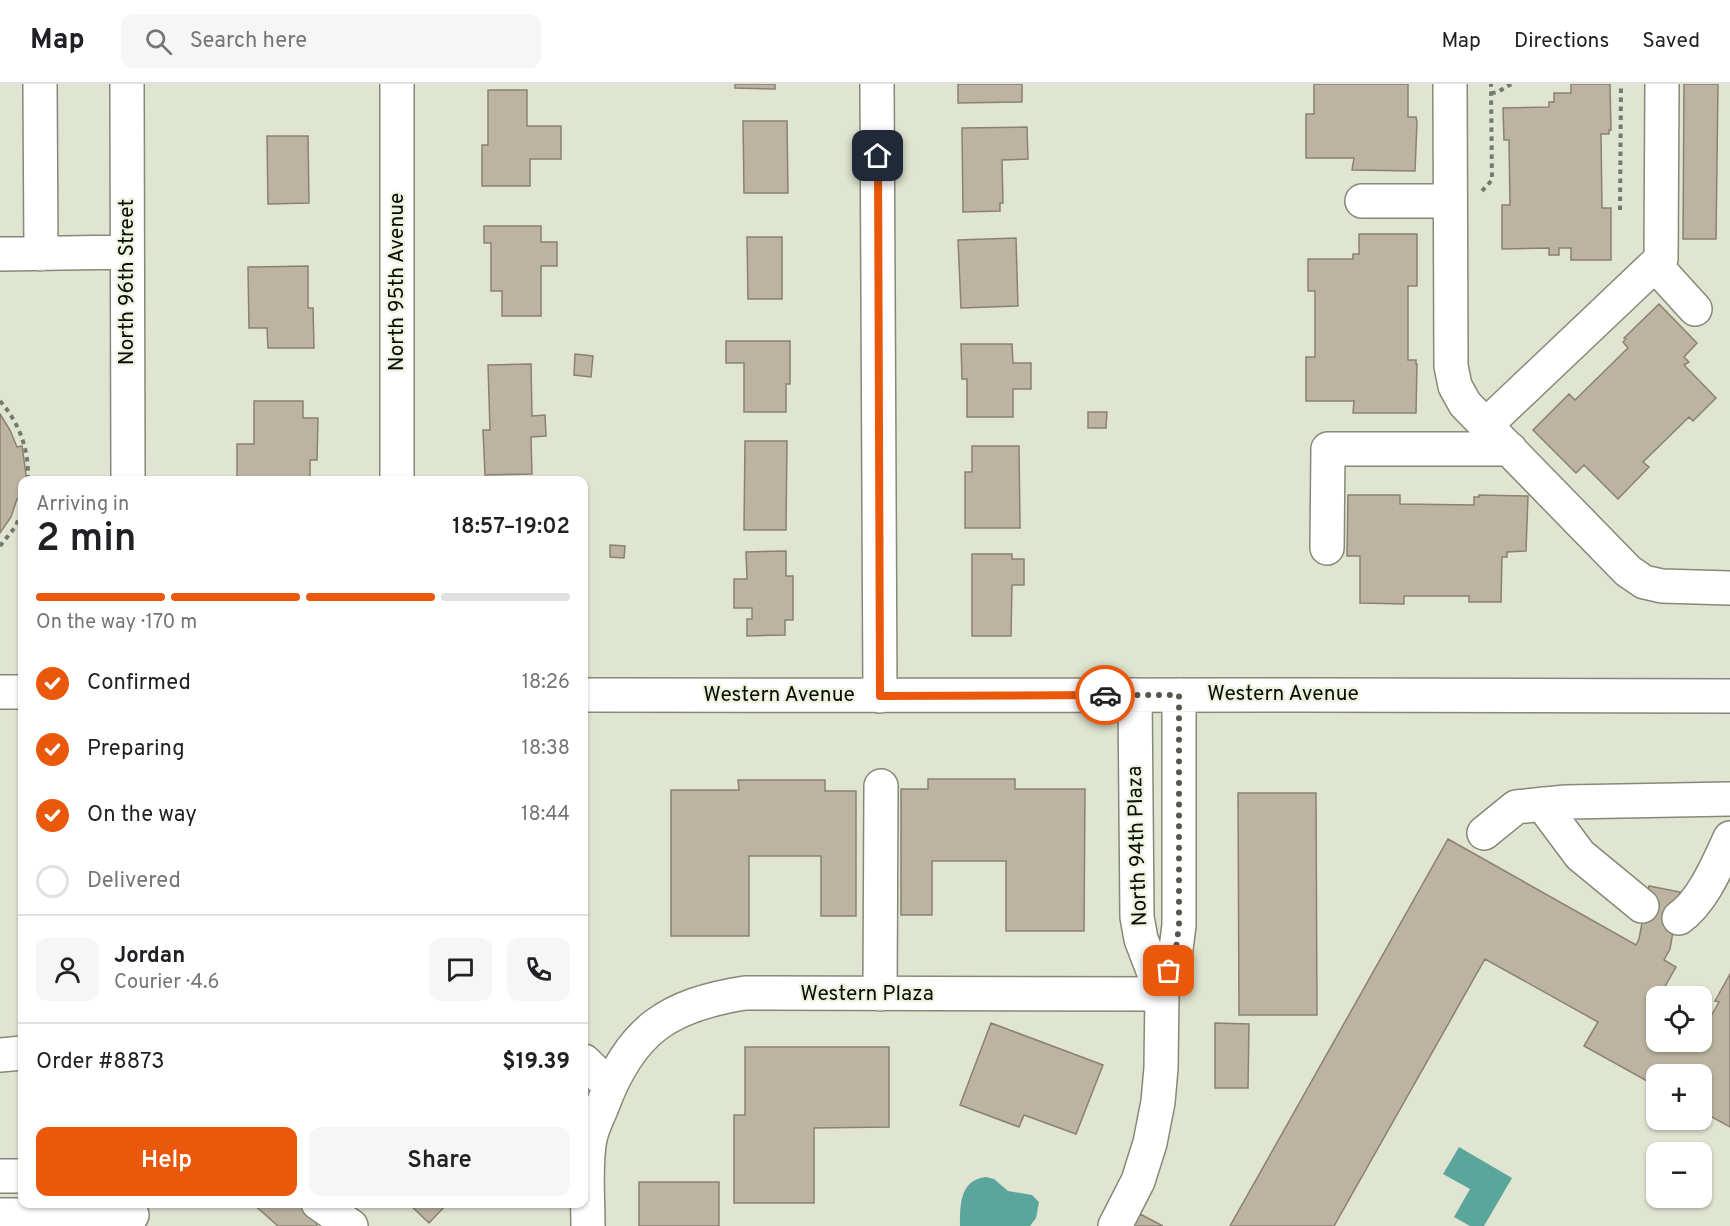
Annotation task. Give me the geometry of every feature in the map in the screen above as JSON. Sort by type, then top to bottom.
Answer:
[{"type":"street","points":[[40,84],[41,254]]},
{"type":"street","name":"North 96th Street","points":[[127,84],[128,476]]},
{"type":"street","name":"North 95th Avenue","points":[[397,84],[397,476]]},
{"type":"street","points":[[878,84],[880,696]]},
{"type":"street","points":[[1450,84],[1451,366],[1455,386],[1465,404],[1628,572],[1644,582],[1662,586],[1730,588]]},
{"type":"street","points":[[1486,424],[1661,259],[1662,84]]},
{"type":"street","points":[[1362,201],[1450,205]]},
{"type":"street","points":[[0,254],[127,252]]},
{"type":"street","points":[[1655,265],[1695,309]]},
{"type":"street","points":[[1327,548],[1328,449],[1510,449]]},
{"type":"street","points":[[0,692],[18,692]]},
{"type":"street","name":"Western Avenue","points":[[588,695],[1338,693],[1730,696]]},
{"type":"street","name":"North 94th Plaza","points":[[1135,695],[1137,917],[1141,939],[1162,994]]},
{"type":"street","name":"North 94th Plaza","points":[[1115,1226],[1138,1181],[1150,1143],[1158,1102],[1162,994],[1176,949],[1179,925],[1179,695]]},
{"type":"street","points":[[880,994],[881,786]]},
{"type":"street","points":[[1484,834],[1516,807],[1566,802],[1730,799],[1730,805]]},
{"type":"street","points":[[1542,804],[1580,855],[1642,906]]},
{"type":"street","points":[[1679,918],[1689,911],[1710,878],[1730,838]]},
{"type":"street","name":"Western Plaza","points":[[588,1226],[590,1138],[588,1132],[610,1086],[627,1055],[647,1032],[662,1020],[697,1003],[745,993],[1162,994]]},
{"type":"street","points":[[0,1054],[18,1053]]},
{"type":"street","points":[[588,1065],[610,1086]]},
{"type":"street","points":[[0,1176],[18,1176]]},
{"type":"street","points":[[325,1208],[351,1226]]},
{"type":"street","points":[[0,1215],[132,1215]]},
{"type":"path","points":[[1450,205],[1467,208],[1492,180],[1491,84]]},
{"type":"path","points":[[1491,93],[1498,93],[1507,85],[1513,84]]},
{"type":"path","points":[[1620,210],[1621,84]]},
{"type":"path","points":[[0,402],[21,432],[28,476]]},
{"type":"path","points":[[0,546],[18,520]]},
{"type":"water","points":[[1459,1147],[1512,1178],[1484,1226],[1470,1226],[1454,1217],[1470,1189],[1443,1174]]},
{"type":"water","points":[[986,1177],[994,1179],[1008,1191],[1032,1195],[1039,1202],[1036,1218],[1030,1226],[960,1226],[961,1202],[966,1188],[977,1179]]},
{"type":"building","points":[[735,84],[775,84],[775,89],[735,88]]},
{"type":"building","points":[[958,84],[1022,84],[1022,102],[958,103]]},
{"type":"building","points":[[1314,84],[1408,84],[1408,117],[1416,117],[1417,122],[1415,171],[1352,170],[1354,158],[1306,158],[1306,114],[1314,114]]},
{"type":"building","points":[[1571,84],[1610,84],[1611,130],[1609,134],[1601,134],[1602,208],[1611,208],[1611,260],[1571,260],[1571,248],[1559,248],[1559,255],[1549,255],[1549,248],[1502,249],[1502,205],[1510,205],[1509,140],[1504,140],[1503,108],[1549,107],[1549,102],[1554,102],[1554,93],[1571,93]]},
{"type":"building","points":[[1684,84],[1718,84],[1716,239],[1683,239]]},
{"type":"building","points":[[488,90],[527,90],[527,126],[561,126],[561,159],[530,159],[530,186],[482,186],[482,145],[488,145]]},
{"type":"building","points":[[743,121],[787,121],[788,193],[744,193]]},
{"type":"building","points":[[1027,127],[1028,159],[1002,160],[1003,203],[1000,203],[1000,211],[963,212],[962,128]]},
{"type":"building","points":[[267,136],[308,136],[309,203],[268,204]]},
{"type":"building","points":[[484,226],[541,226],[541,242],[557,242],[557,266],[541,266],[541,316],[502,316],[502,291],[491,291],[491,243],[484,243]]},
{"type":"building","points":[[1359,234],[1417,234],[1417,286],[1408,286],[1408,360],[1416,360],[1417,364],[1416,413],[1353,413],[1354,401],[1306,401],[1306,357],[1315,357],[1315,291],[1308,291],[1308,259],[1353,259],[1353,254],[1359,254]]},
{"type":"building","points":[[747,237],[782,237],[782,299],[748,299]]},
{"type":"building","points":[[1016,238],[1018,306],[961,308],[958,240]]},
{"type":"building","points":[[308,266],[308,308],[313,308],[314,348],[268,348],[267,328],[249,328],[248,267]]},
{"type":"building","points":[[1659,304],[1697,343],[1684,357],[1689,362],[1684,365],[1716,398],[1693,421],[1689,417],[1643,462],[1649,467],[1618,499],[1584,465],[1576,473],[1533,430],[1569,394],[1575,400],[1628,348],[1623,342],[1626,339],[1624,338]]},
{"type":"building","points":[[726,341],[790,341],[790,384],[786,384],[786,412],[744,412],[744,363],[726,363]]},
{"type":"building","points":[[961,344],[1012,344],[1013,363],[1031,363],[1031,389],[1013,389],[1013,417],[967,417],[967,379],[962,379]]},
{"type":"building","points":[[575,354],[593,356],[591,377],[574,375]]},
{"type":"building","points":[[531,364],[532,416],[545,415],[546,436],[531,437],[532,474],[485,475],[483,430],[490,430],[488,365]]},
{"type":"building","points":[[254,401],[303,401],[303,418],[318,418],[317,460],[310,460],[310,476],[237,476],[237,444],[254,444]]},
{"type":"building","points":[[1088,412],[1107,412],[1106,428],[1088,428]]},
{"type":"building","points":[[0,414],[17,447],[22,446],[26,476],[18,476],[18,499],[11,517],[0,533]]},
{"type":"building","points":[[745,441],[787,441],[786,530],[744,530]]},
{"type":"building","points":[[972,446],[1019,446],[1020,528],[965,528],[965,472],[972,472]]},
{"type":"building","points":[[1348,495],[1400,495],[1400,504],[1474,505],[1474,497],[1479,497],[1479,495],[1528,496],[1526,551],[1507,552],[1507,557],[1502,557],[1501,602],[1469,602],[1469,596],[1404,596],[1404,604],[1360,603],[1360,556],[1347,556]]},
{"type":"building","points":[[610,545],[625,546],[624,558],[610,557]]},
{"type":"building","points":[[786,551],[786,576],[793,576],[793,620],[785,620],[785,635],[747,636],[747,619],[752,619],[752,608],[734,608],[734,579],[747,579],[746,552]]},
{"type":"building","points":[[972,554],[1012,554],[1012,559],[1024,559],[1024,585],[1012,585],[1011,636],[972,636]]},
{"type":"building","points":[[928,779],[1015,779],[1015,789],[1085,789],[1084,931],[1006,931],[1006,861],[932,861],[932,915],[901,915],[901,789],[928,789]]},
{"type":"building","points":[[738,780],[825,780],[825,791],[856,791],[856,916],[821,916],[821,856],[749,856],[749,936],[671,936],[671,790],[739,790]]},
{"type":"building","points":[[1238,793],[1316,793],[1317,1015],[1239,1015]]},
{"type":"building","points":[[1448,839],[1636,945],[1649,886],[1680,892],[1670,949],[1664,960],[1676,967],[1665,986],[1646,986],[1646,1052],[1712,1052],[1712,1014],[1719,1002],[1715,1001],[1730,974],[1730,1127],[1712,1117],[1712,1064],[1646,1064],[1646,1080],[1584,1046],[1598,1022],[1485,959],[1334,1226],[1230,1226]]},
{"type":"building","points":[[991,1023],[1103,1065],[1076,1134],[1024,1115],[1019,1127],[960,1105]]},
{"type":"building","points":[[1215,1023],[1249,1024],[1248,1088],[1215,1088]]},
{"type":"building","points":[[745,1047],[889,1047],[889,1127],[814,1128],[814,1203],[734,1203],[734,1115],[745,1115]]},
{"type":"building","points":[[639,1182],[719,1182],[719,1226],[639,1226]]},
{"type":"building","points":[[258,1208],[306,1208],[320,1221],[316,1226],[278,1226]]},
{"type":"building","points":[[413,1208],[443,1208],[429,1223]]},
{"type":"building","points":[[1140,1214],[1163,1226],[1133,1226]]},
{"type":"way so far","points":[[1105,695],[1179,695],[1179,925],[1176,949],[1169,971]]},
{"type":"route","points":[[878,156],[880,696],[1105,695]]}]
